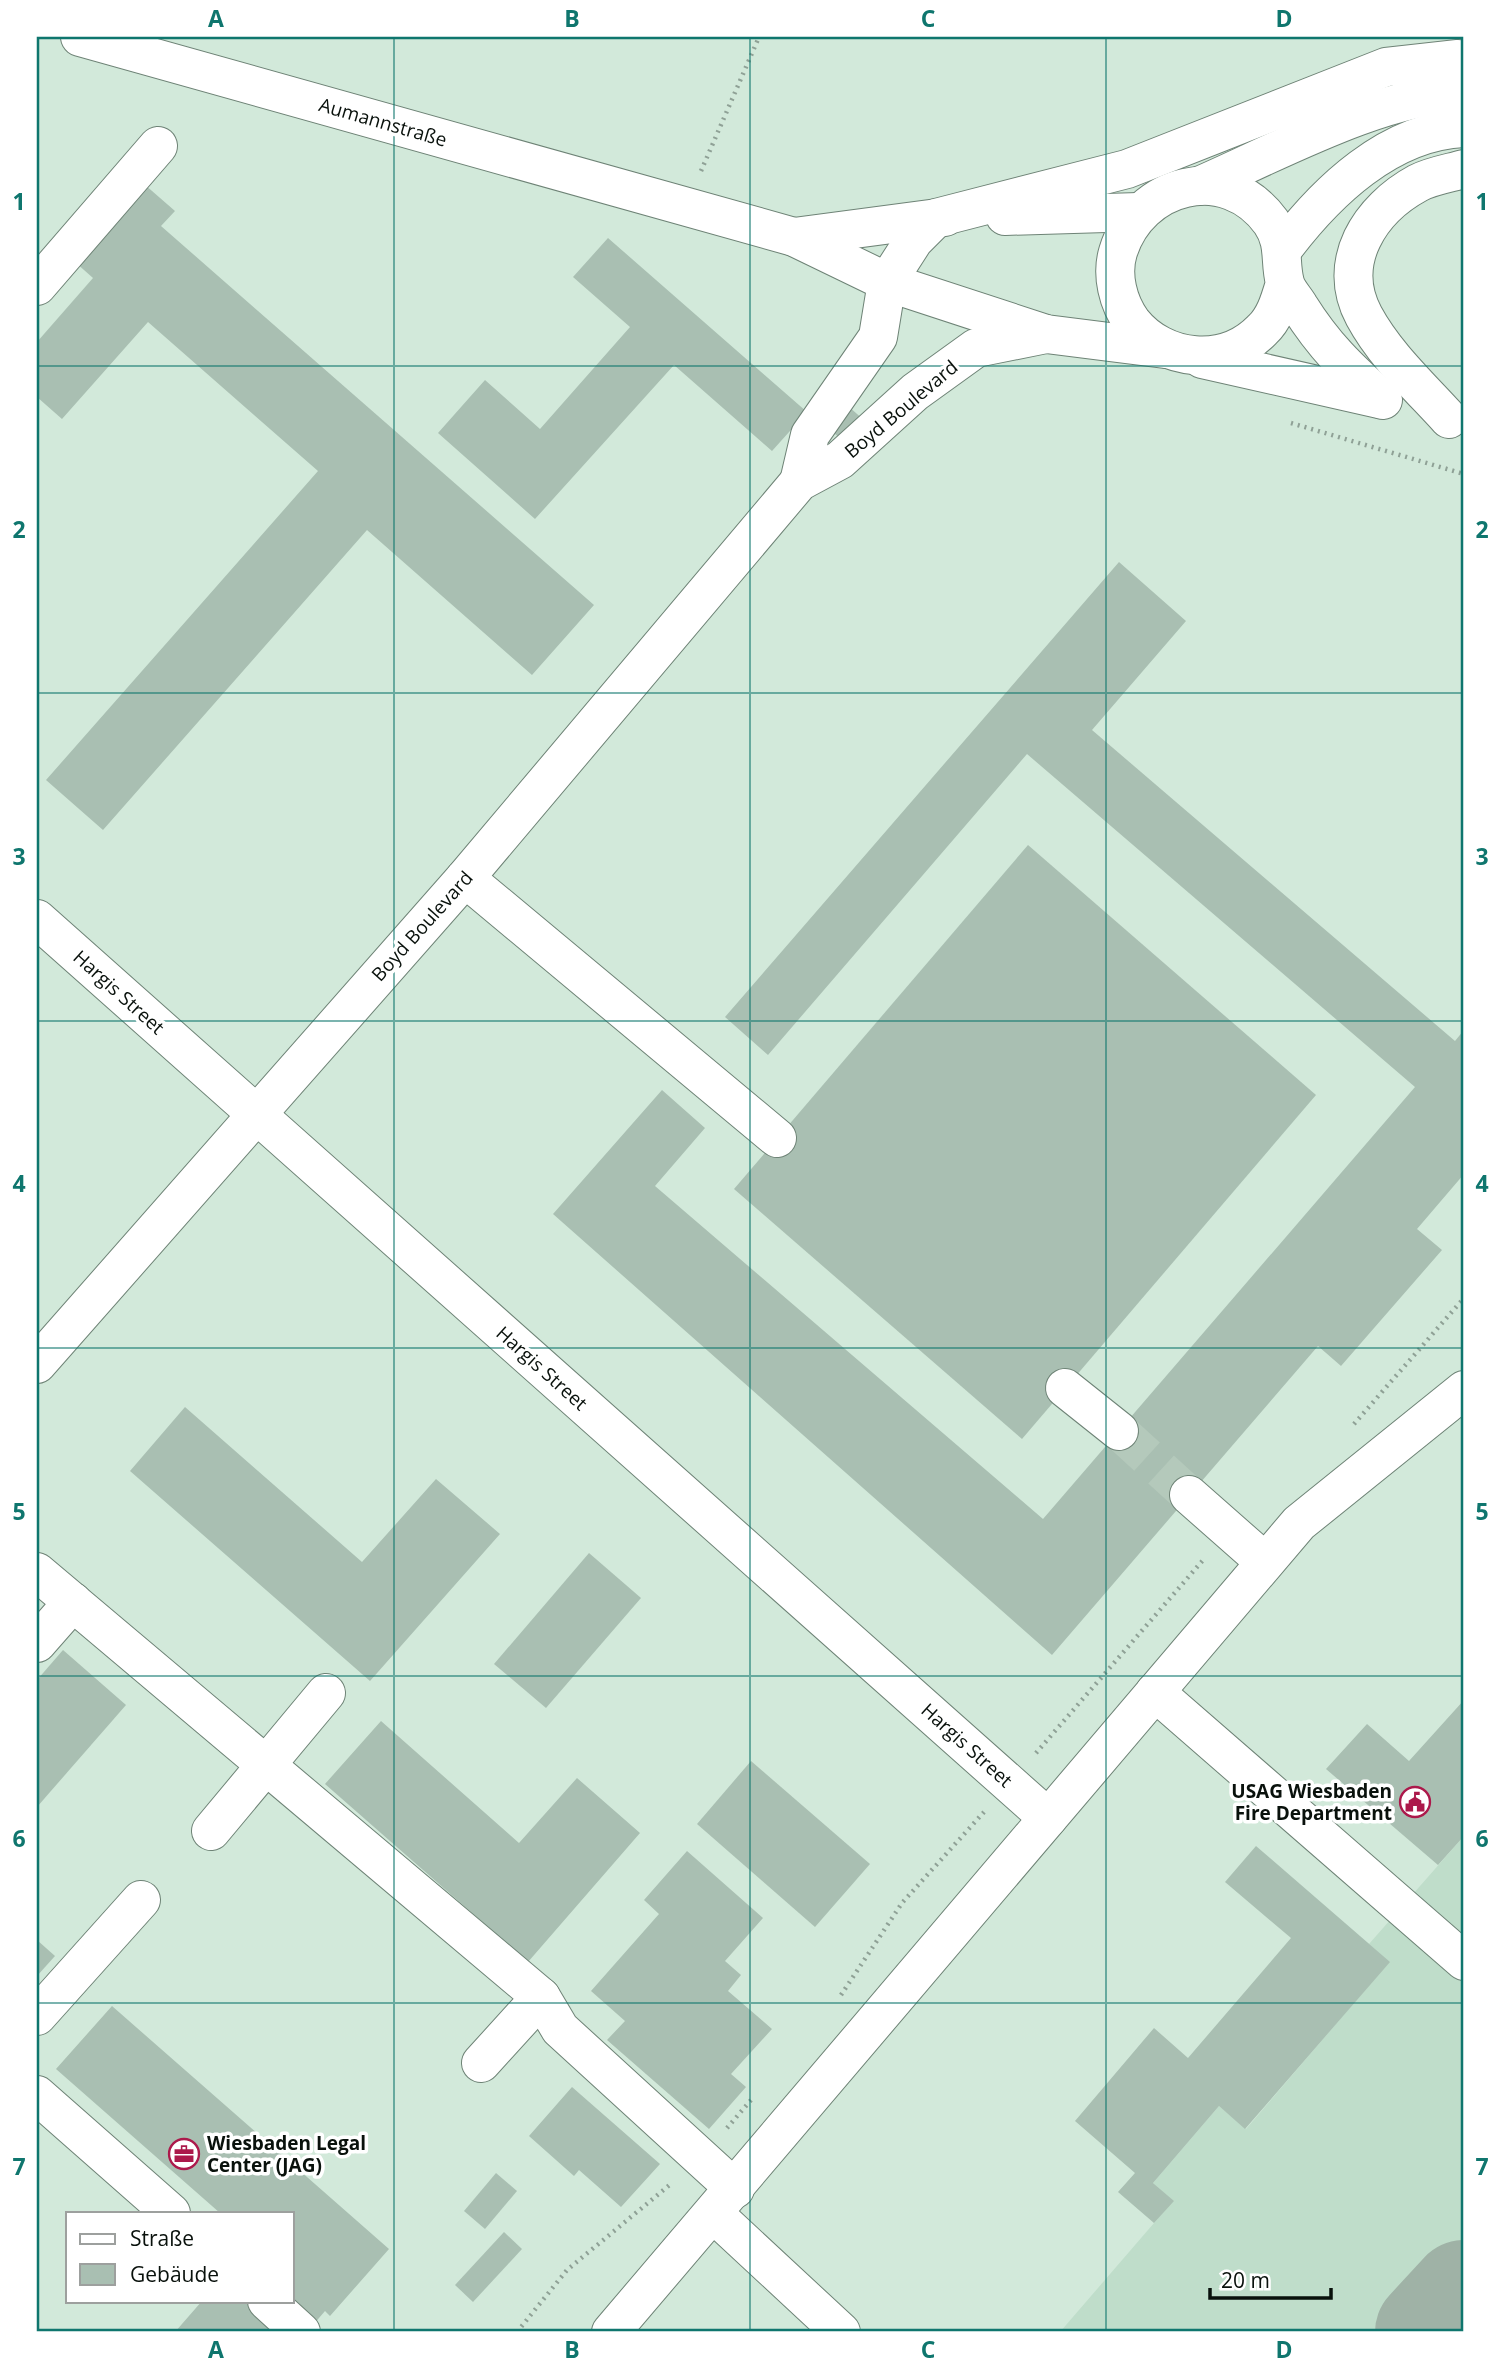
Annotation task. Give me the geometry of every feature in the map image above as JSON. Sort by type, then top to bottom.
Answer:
[{"type":"street","name":"Aumannstraße","points":[[80,37],[794,237]]},
{"type":"street","points":[[887,282],[914,240],[936,218],[1127,169],[1386,67],[1458,59],[1464,61]]},
{"type":"street","points":[[1464,93],[1448,93],[1377,111],[1199,186],[1177,189],[1157,198],[1139,212],[1124,234],[1116,260],[1116,287],[1125,313],[1142,335],[1179,353],[1219,355],[1243,346],[1264,330],[1278,308],[1284,266],[1325,199],[1364,166],[1411,140],[1464,128]]},
{"type":"street","points":[[37,286],[158,146]]},
{"type":"street","points":[[1457,422],[1394,358],[1363,314],[1354,278],[1357,244],[1382,208],[1420,182],[1464,169]]},
{"type":"street","points":[[1199,186],[1227,190],[1252,203],[1271,223],[1284,266],[1336,359],[1383,400]]},
{"type":"street","points":[[794,237],[936,218],[1139,212]]},
{"type":"street","points":[[794,237],[887,282],[1046,334],[1179,353],[1383,400],[1457,422]]},
{"type":"street","name":"Boyd Boulevard","points":[[799,482],[810,435],[878,337],[887,282]]},
{"type":"street","name":"Boyd Boulevard","points":[[37,1364],[255,1113],[465,878],[799,482],[840,460],[915,392],[976,348],[1046,334]]},
{"type":"street","points":[[465,878],[777,1138]]},
{"type":"street","name":"Hargis Street","points":[[37,919],[1048,1818]]},
{"type":"street","points":[[1065,1388],[1119,1431]]},
{"type":"street","points":[[611,2332],[1299,1523],[1464,1390]]},
{"type":"street","points":[[1189,1495],[1265,1562]]},
{"type":"street","points":[[37,1572],[541,1997],[560,2029],[725,2201],[841,2332]]},
{"type":"street","points":[[37,1643],[73,1602]]},
{"type":"street","points":[[1155,1692],[1464,1961]]},
{"type":"street","points":[[211,1831],[326,1693]]},
{"type":"street","points":[[37,2016],[141,1900]]},
{"type":"street","points":[[481,2063],[541,1997]]},
{"type":"street","points":[[37,2095],[170,2212]]},
{"type":"street","points":[[268,2302],[301,2332]]},
{"type":"path","points":[[686,206],[759,37]]},
{"type":"shaded area","points":[[1464,1836],[1464,2332],[1060,2332],[1173,2201],[1153,2183],[1219,2106],[1246,2129],[1389,1962],[1369,1944]]},
{"type":"building","points":[[144,184],[175,211],[161,226],[594,605],[532,675],[367,530],[103,830],[46,780],[318,471],[148,322],[62,419],[37,397],[37,342],[93,278],[75,262]]},
{"type":"building","points":[[608,238],[807,412],[772,451],[674,365],[535,519],[438,433],[485,380],[540,429],[630,327],[573,277]]},
{"type":"building","points":[[847,405],[866,422],[848,445],[828,428]]},
{"type":"building","points":[[1119,562],[1186,621],[1092,730],[1455,1041],[1464,1030],[1464,1174],[1417,1229],[1442,1250],[1341,1366],[1318,1346],[1052,1655],[553,1214],[662,1090],[705,1128],[655,1186],[1043,1519],[1415,1087],[1027,754],[768,1055],[725,1017]]},
{"type":"building","points":[[1028,845],[1316,1095],[1022,1439],[734,1189]]},
{"type":"building","points":[[185,1407],[362,1562],[436,1479],[500,1534],[370,1681],[130,1471]]},
{"type":"building","points":[[589,1553],[641,1598],[546,1708],[494,1664]]},
{"type":"building","points":[[63,1650],[126,1705],[37,1807],[37,1680]]},
{"type":"building","name":"USAG Wiesbaden Fire Department","points":[[1464,1700],[1464,1836],[1438,1865],[1326,1769],[1367,1724],[1409,1761]]},
{"type":"building","points":[[381,1721],[519,1843],[577,1778],[640,1833],[528,1962],[325,1784]]},
{"type":"building","points":[[751,1761],[870,1864],[815,1927],[697,1824]]},
{"type":"building","points":[[1256,1846],[1390,1962],[1245,2129],[1219,2106],[1153,2183],[1174,2201],[1154,2223],[1118,2192],[1135,2173],[1075,2121],[1154,2028],[1188,2058],[1291,1938],[1225,1882]]},
{"type":"building","points":[[687,1851],[763,1918],[725,1961],[741,1975],[728,1991],[772,2029],[731,2074],[746,2087],[709,2129],[607,2040],[625,2021],[591,1991],[659,1914],[644,1900]]},
{"type":"building","points":[[37,1940],[55,1956],[37,1976]]},
{"type":"building","points":[[112,2006],[389,2249],[330,2316],[325,2311],[307,2332],[175,2332],[201,2302],[294,2302],[294,2212],[219,2212],[56,2069]]},
{"type":"building","points":[[572,2087],[660,2164],[621,2207],[579,2170],[574,2176],[529,2136]]},
{"type":"building","points":[[496,2173],[517,2191],[485,2229],[464,2211]]},
{"type":"building","points":[[504,2232],[522,2249],[473,2302],[455,2285]]},
{"type":"taxiway","points":[[1429,2332],[1464,2294]]},
{"type":"tunnel","points":[[1119,1431],[1189,1495]]},
{"type":"place","name":"USAG Wiesbaden Fire Department","points":[[1415,1802]]},
{"type":"place","name":"Wiesbaden Legal Center (JAG)","points":[[184,2154]]}]
